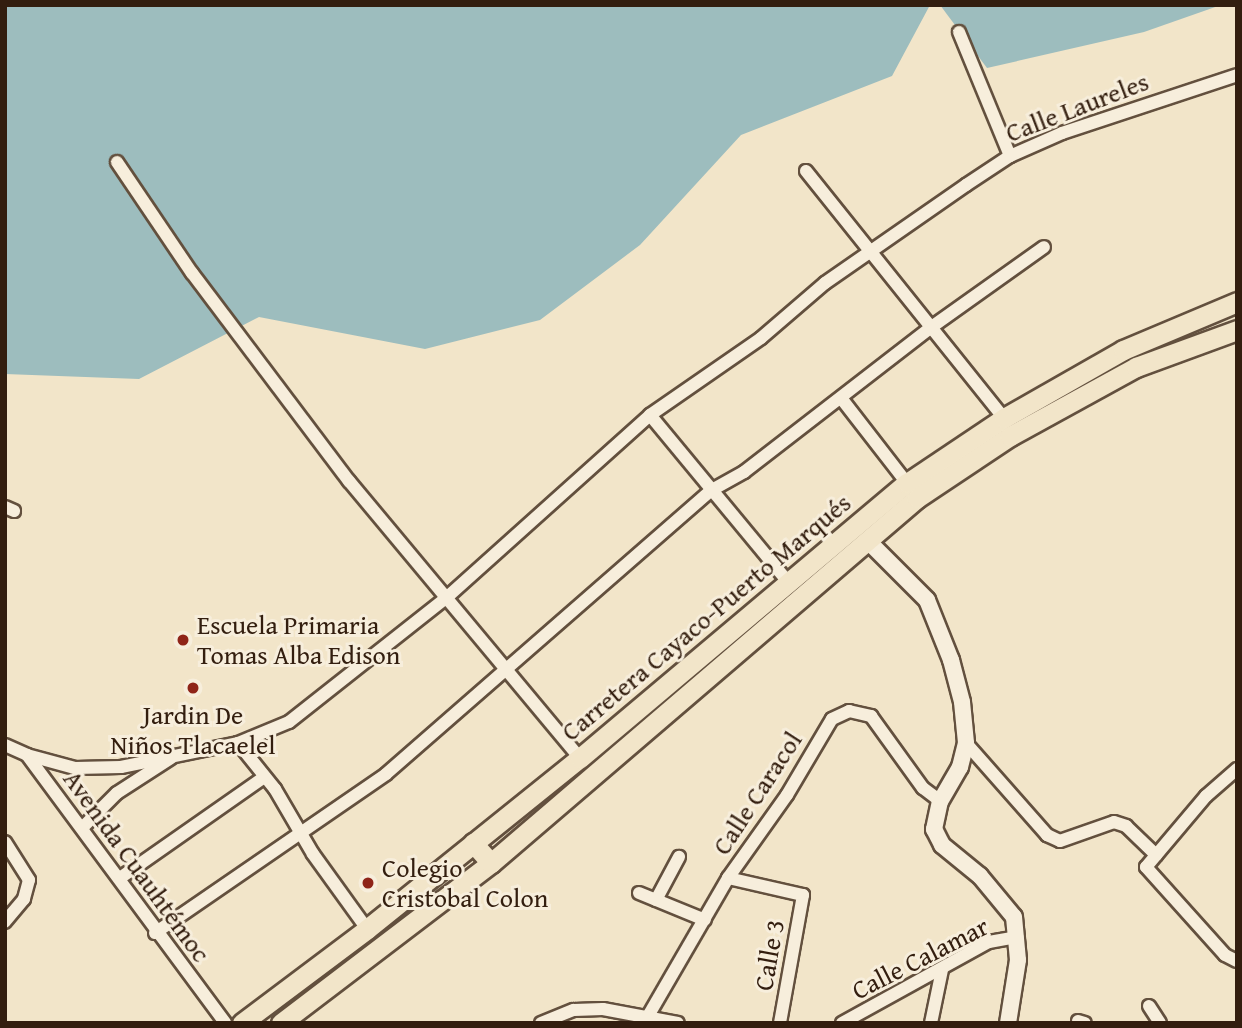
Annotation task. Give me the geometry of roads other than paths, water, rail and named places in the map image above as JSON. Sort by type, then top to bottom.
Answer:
[{"type":"main road","name":"Carretera Cayaco-Puerto Marqués","points":[[242,1023],[368,929],[580,758],[907,483],[1004,418],[1122,350],[1237,302]]},
{"type":"main road","points":[[1199,343],[1237,318]]},
{"type":"main road","name":"Carretera Cayaco-Puerto Marqués","points":[[281,1023],[491,863],[869,542],[917,498],[1010,436],[1136,368],[1237,330]]},
{"type":"main road","points":[[473,843],[491,863]]},
{"type":"street","points":[[959,32],[1010,156]]},
{"type":"street","name":"Calle Laureles","points":[[27,755],[75,768],[121,766],[238,743],[289,722],[445,599],[650,415],[761,338],[825,283],[875,252],[1010,156],[1062,133],[1237,75]]},
{"type":"street","points":[[117,162],[209,295],[349,481],[580,758]]},
{"type":"street","points":[[806,171],[875,252],[1004,418]]},
{"type":"street","points":[[155,933],[303,835],[386,774],[507,673],[710,491],[744,472],[933,326],[1044,247]]},
{"type":"street","points":[[841,398],[907,483]]},
{"type":"street","points":[[650,415],[710,491],[788,582]]},
{"type":"street","points":[[869,542],[914,583],[937,619],[962,702],[966,744],[960,767],[940,801],[934,830],[942,845],[1009,907],[1018,937],[1008,1023]]},
{"type":"street","name":"Calle Caracol","points":[[645,1019],[728,878],[787,795],[832,719],[849,711],[870,716],[923,788],[940,801]]},
{"type":"street","points":[[238,743],[368,929]]},
{"type":"street","points":[[966,744],[1047,835],[1060,841],[1114,822],[1126,826],[1156,855]]},
{"type":"street","name":"Avenida Cuauhtémoc","points":[[5,745],[27,755],[120,878],[155,933],[225,1023]]},
{"type":"street","points":[[82,828],[117,793],[177,754]]},
{"type":"street","points":[[1237,769],[1206,796],[1146,867],[1225,955],[1237,961]]},
{"type":"street","points":[[120,878],[264,777]]},
{"type":"street","points":[[5,842],[29,880],[24,899],[5,922]]},
{"type":"street","points":[[656,900],[679,857]]},
{"type":"street","name":"Calle 3","points":[[728,878],[803,895],[780,1023]]},
{"type":"street","points":[[639,892],[705,920]]},
{"type":"street","name":"Calle Calamar","points":[[842,1023],[857,1019],[989,942],[1018,937]]},
{"type":"street","points":[[931,1023],[942,970]]},
{"type":"street","points":[[1149,1006],[1160,1023]]},
{"type":"street","points":[[541,1023],[572,1016],[678,1023]]},
{"type":"water","points":[[5,5],[930,5],[892,76],[741,135],[640,245],[540,320],[425,349],[259,317],[139,379],[5,374]]},
{"type":"water","points":[[940,5],[1221,5],[1144,32],[987,68]]},
{"type":"place","name":"Escuela Primaria Tomas Alba Edison","points":[[183,640]]},
{"type":"place","name":"Jardin De Niños Tlacaelel","points":[[193,688]]},
{"type":"place","name":"Colegio Cristobal Colon","points":[[368,883]]}]
